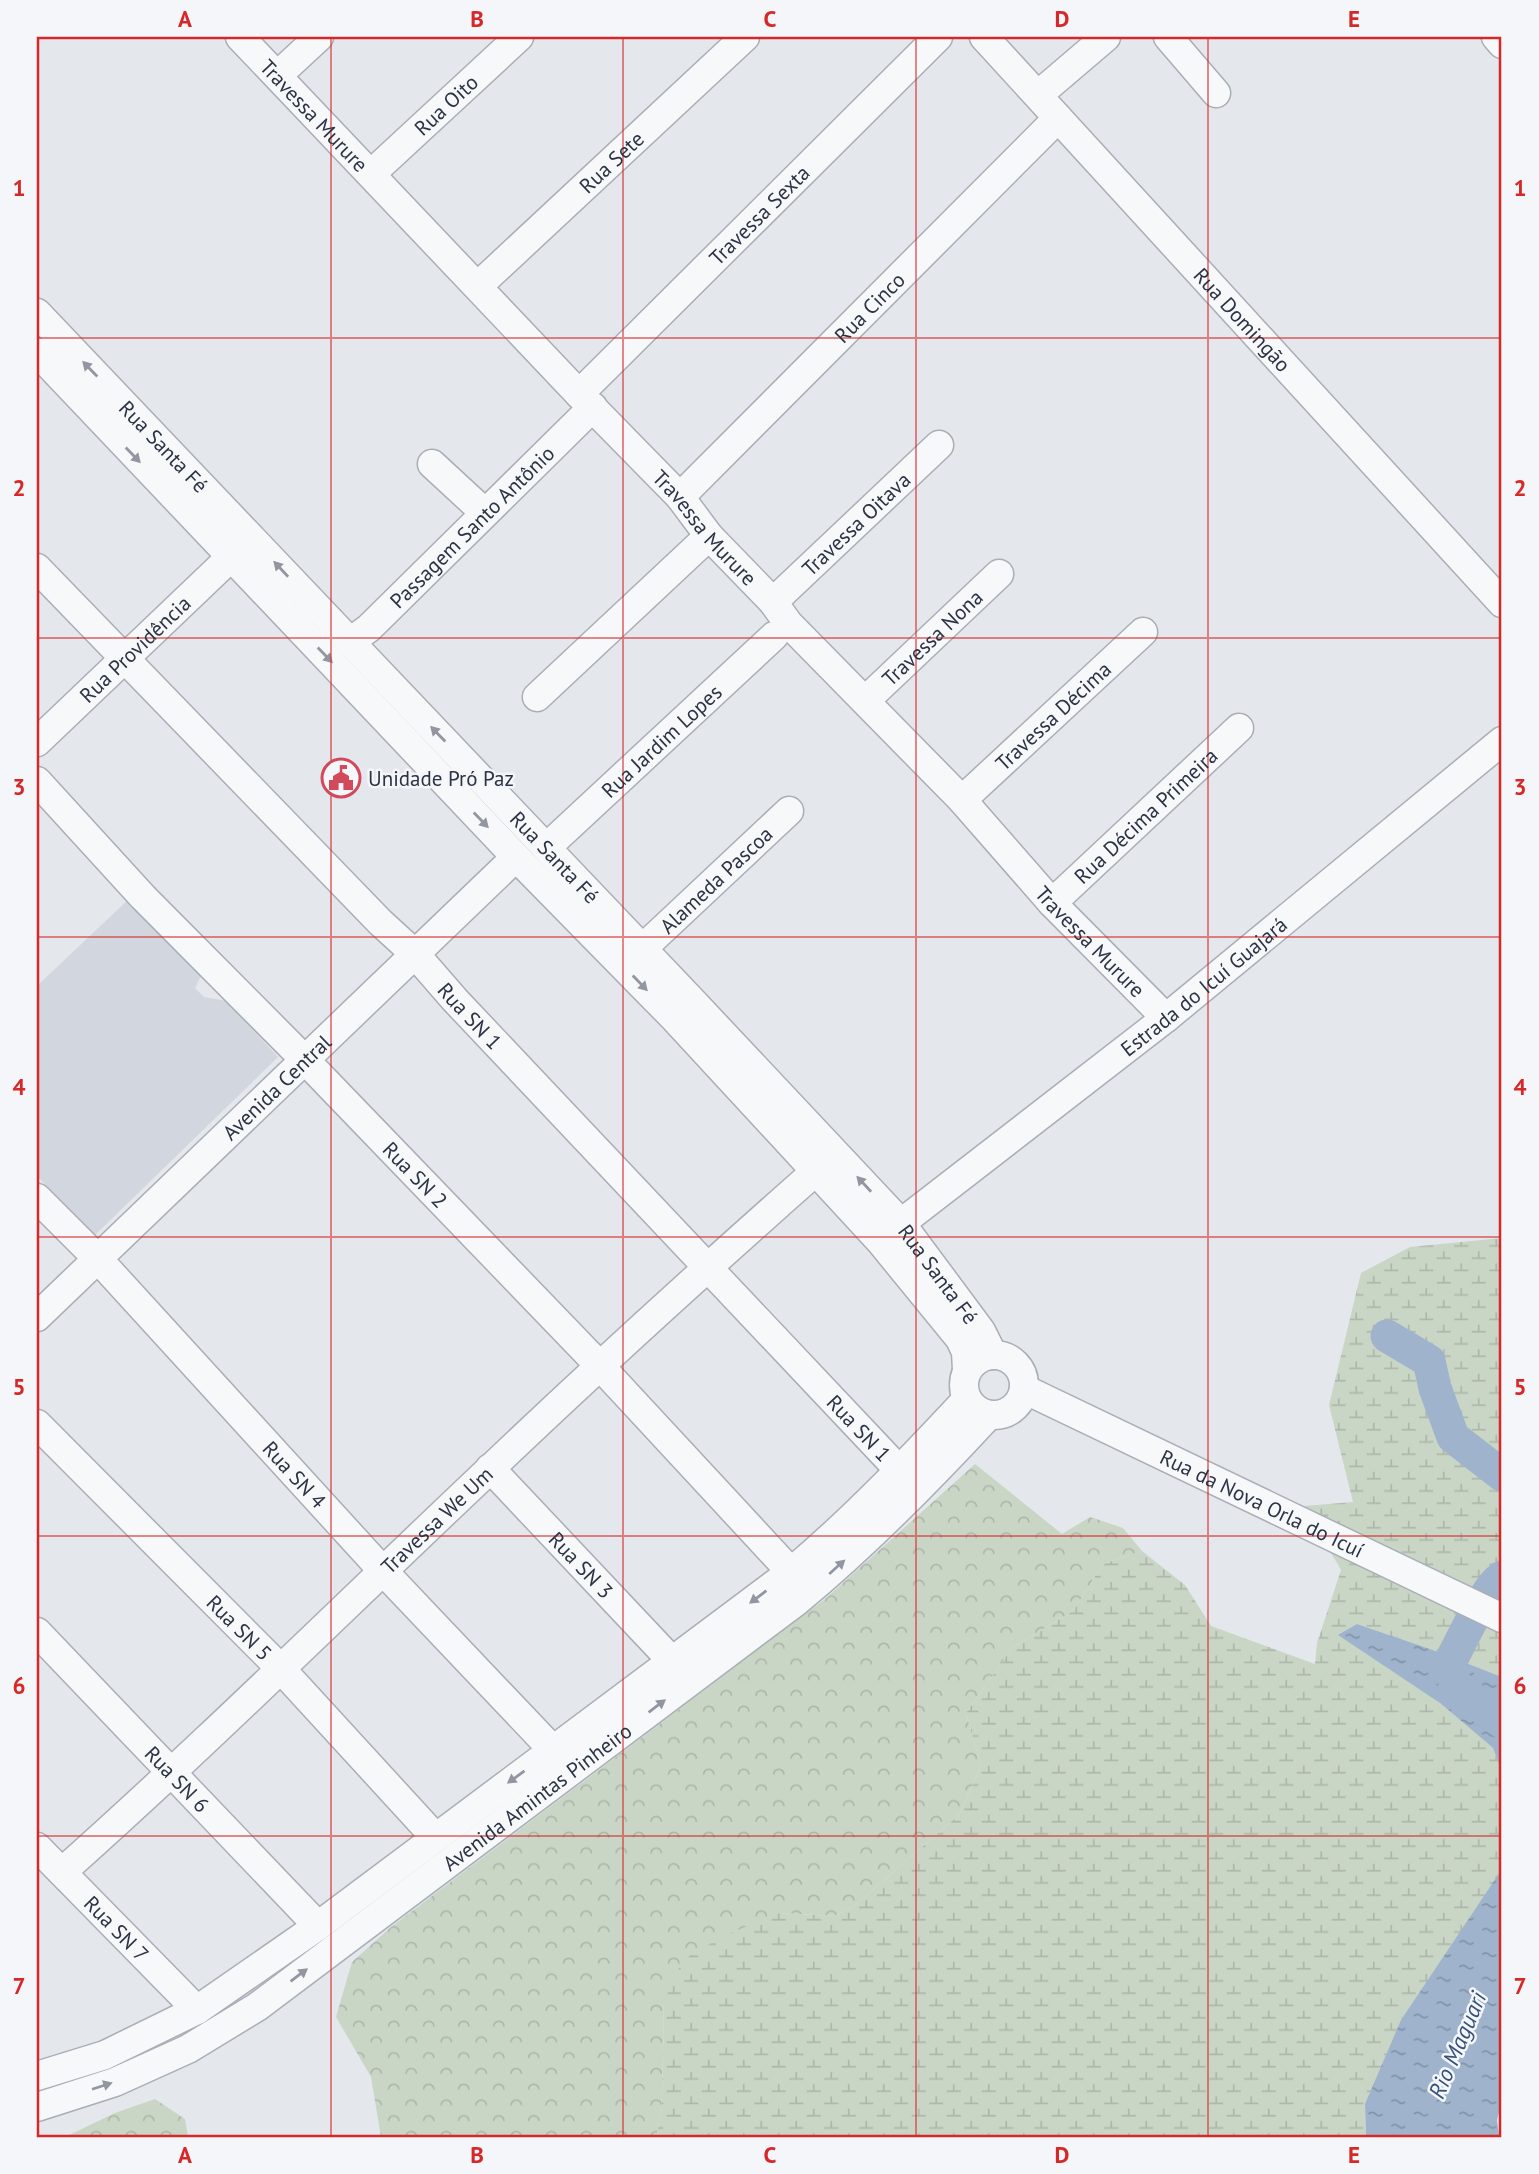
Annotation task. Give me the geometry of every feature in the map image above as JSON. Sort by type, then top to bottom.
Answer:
[{"type":"street","name":"Travessa Murure","points":[[240,37],[680,497],[709,536],[773,602],[788,623],[866,699],[962,800],[1052,903],[1166,1018]]},
{"type":"street","points":[[278,75],[319,37]]},
{"type":"street","name":"Rua Oito","points":[[371,174],[519,37]]},
{"type":"street","name":"Rua Sete","points":[[478,286],[745,37]]},
{"type":"street","name":"Travessa Sexta","points":[[586,401],[938,37]]},
{"type":"street","name":"Rua Domingão","points":[[984,37],[1502,603]]},
{"type":"street","points":[[1038,95],[1106,37]]},
{"type":"street","points":[[1168,37],[1216,93]]},
{"type":"street","points":[[1496,37],[1502,44]]},
{"type":"street","name":"Rua Cinco","points":[[680,497],[1058,118]]},
{"type":"street","name":"Rua Santa Fé","points":[[37,313],[643,948],[685,1011],[816,1171],[890,1231],[960,1339],[966,1352],[967,1370]]},
{"type":"street","name":"Rua Santa Fé","points":[[37,352],[516,857],[685,1011],[982,1331],[993,1355]]},
{"type":"street","name":"Passagem Santo Antônio","points":[[350,642],[369,628],[484,512],[586,401]]},
{"type":"street","name":"Travessa Oitava","points":[[773,602],[939,445]]},
{"type":"street","points":[[432,464],[484,512]]},
{"type":"street","points":[[537,696],[709,536]]},
{"type":"street","name":"Rua Providência","points":[[37,742],[231,556]]},
{"type":"street","name":"Rua SN 1","points":[[37,568],[380,922],[415,954],[455,1000],[899,1470]]},
{"type":"street","name":"Travessa Nona","points":[[866,699],[999,574]]},
{"type":"street","name":"Travessa Décima","points":[[962,800],[1143,632]]},
{"type":"street","name":"Rua Jardim Lopes","points":[[547,847],[774,636]]},
{"type":"street","name":"Rua Décima Primeira","points":[[1052,903],[1239,728]]},
{"type":"street","name":"Estrada do Icuí Guajará","points":[[890,1231],[1166,1018],[1502,741]]},
{"type":"street","name":"Rua SN 2","points":[[37,781],[143,897],[305,1060],[600,1366],[791,1572]]},
{"type":"street","name":"Alameda Pascoa","points":[[643,948],[789,811]]},
{"type":"street","name":"Avenida Central","points":[[37,1317],[516,857]]},
{"type":"street","name":"Travessa We Um","points":[[62,1872],[172,1774],[490,1468],[708,1266],[816,1171]]},
{"type":"street","name":"Rua SN 4","points":[[37,1198],[99,1259],[383,1571],[554,1750]]},
{"type":"street","points":[[993,1355],[1013,1361],[1023,1378],[1021,1398],[1008,1412],[978,1407],[964,1380],[967,1370],[983,1357],[993,1355]]},
{"type":"street","name":"Rua da Nova Orla do Icuí","points":[[1024,1389],[1502,1618]]},
{"type":"street","name":"Avenida Amintas Pinheiro","points":[[40,2071],[105,2055],[197,2010],[318,1926],[791,1572],[899,1470],[978,1407]]},
{"type":"street","name":"Avenida Amintas Pinheiro","points":[[37,2108],[115,2082],[188,2049],[257,2007],[833,1572],[935,1474],[978,1407]]},
{"type":"street","name":"Rua SN 5","points":[[37,1424],[281,1669],[435,1837]]},
{"type":"street","name":"Rua SN 3","points":[[490,1468],[673,1662]]},
{"type":"street","name":"Rua SN 6","points":[[37,1632],[318,1926]]},
{"type":"street","name":"Rua SN 7","points":[[37,1847],[197,2010]]},
{"type":"shaded area","points":[[131,897],[201,976],[195,988],[204,997],[226,1001],[278,1057],[93,1237],[37,1176],[37,986]]},
{"type":"green space","points":[[1502,1238],[1502,1677],[1357,1624],[1440,1703],[1493,1748],[1502,1772],[1502,1869],[1365,2104],[1366,2137],[657,2137],[662,2098],[664,2001],[683,1960],[723,1936],[780,1913],[834,1916],[853,1907],[959,1815],[981,1766],[966,1713],[1012,1648],[1073,1611],[1103,1564],[1142,1551],[1185,1585],[1211,1626],[1315,1664],[1317,1643],[1341,1570],[1304,1506],[1353,1502],[1329,1405],[1361,1273],[1410,1247]]},
{"type":"green space","points":[[975,1464],[1062,1534],[1090,1517],[1123,1528],[1142,1551],[1103,1564],[1073,1611],[1012,1648],[966,1713],[981,1766],[959,1815],[853,1907],[834,1916],[780,1913],[664,2001],[662,2098],[657,2137],[381,2137],[371,2077],[336,2017],[352,1962],[391,1927],[825,1599]]},
{"type":"green space","points":[[155,2099],[185,2119],[188,2137],[65,2137],[115,2113]]},
{"type":"water","points":[[1357,1624],[1502,1677],[1502,1772],[1493,1748],[1440,1703],[1338,1635]]},
{"type":"water","name":"Rio Maguari","points":[[1502,1869],[1502,2100],[1497,2120],[1499,2137],[1366,2137],[1365,2104],[1401,2020]]},
{"type":"waterway","points":[[1387,1336],[1429,1361],[1435,1388],[1453,1437],[1502,1475]]},
{"type":"waterway","points":[[1502,1577],[1480,1604],[1449,1664],[1456,1686],[1502,1722]]},
{"type":"place","name":"Unidade Pró Paz","points":[[341,778]]}]
